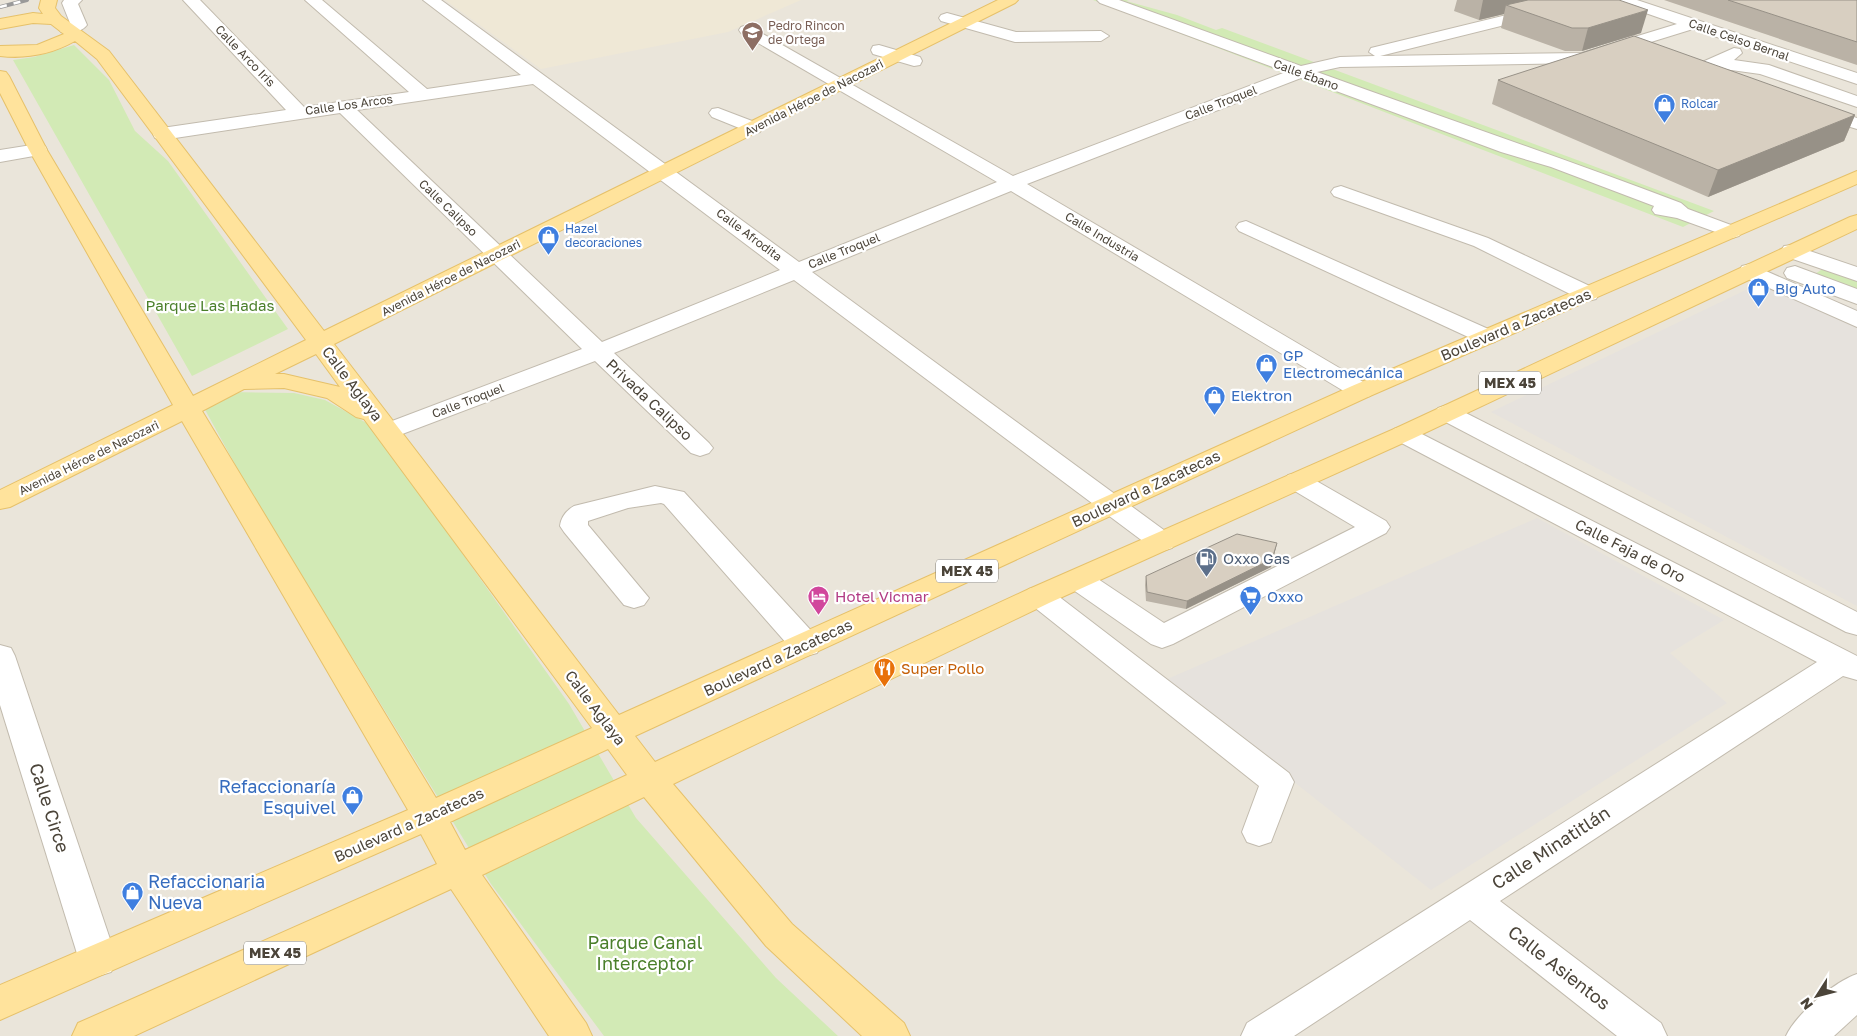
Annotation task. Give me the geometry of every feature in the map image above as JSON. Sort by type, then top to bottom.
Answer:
[{"type":"main road","points":[[49,0],[47,8],[65,28]]},
{"type":"main road","name":"Avenida Héroe de Nacozari","points":[[658,167],[736,120],[833,81],[906,59],[984,0]]},
{"type":"main road","name":"Avenida Héroe de Nacozari","points":[[0,480],[183,401],[658,167],[754,128],[833,81],[879,50],[1010,0]]},
{"type":"main road","points":[[0,24],[34,18],[65,28]]},
{"type":"main road","points":[[0,51],[25,52],[61,44],[65,28]]},
{"type":"main road","name":"Calle Aglaya","points":[[65,28],[103,55],[384,426],[613,733],[650,779],[780,935],[890,1036]]},
{"type":"main road","points":[[0,76],[38,150],[124,302],[429,816],[458,870],[572,1036]]},
{"type":"main road","name":"Boulevard a Zacatecas","points":[[0,1003],[429,816],[1362,391],[1857,177]]},
{"type":"main road","name":"MEX 45","points":[[92,1036],[458,870],[1040,596],[1403,434],[1857,221]]},
{"type":"main road","name":"Avenida Héroe de Nacozari","points":[[238,383],[316,337]]},
{"type":"main road","points":[[183,401],[238,383],[284,381],[335,393],[384,426]]},
{"type":"main road","name":"Avenida Héroe de Nacozari","points":[[0,502],[183,401]]},
{"type":"street","points":[[65,28],[79,25],[70,3],[74,0]]},
{"type":"street","name":"Calle Arco Iris","points":[[191,0],[299,112]]},
{"type":"street","points":[[313,0],[422,94]]},
{"type":"street","name":"Calle Afrodita","points":[[431,0],[1162,542]]},
{"type":"street","name":"Calle Ébano","points":[[1105,0],[1508,148],[1547,168],[1666,211],[1681,213],[1732,232]]},
{"type":"street","name":"Calle Celso Bernal","points":[[1622,0],[1693,24],[1742,49],[1857,79]]},
{"type":"street","points":[[1340,62],[1418,40],[1531,14]]},
{"type":"street","points":[[956,21],[1015,37],[1101,36]]},
{"type":"street","points":[[1340,62],[1583,58],[1693,24]]},
{"type":"street","name":"Calle Industria","points":[[747,30],[1362,391]]},
{"type":"street","points":[[1742,49],[1705,69],[1747,86]]},
{"type":"street","points":[[879,50],[906,59]]},
{"type":"street","name":"Calle Troquel","points":[[384,426],[597,352],[1012,184],[1324,64],[1340,62]]},
{"type":"street","points":[[1716,62],[1763,69],[1857,102]]},
{"type":"street","name":"Calle Los Arcos","points":[[162,134],[536,78]]},
{"type":"street","name":"Calle Calipso","points":[[343,106],[597,352]]},
{"type":"street","points":[[1803,106],[1857,124]]},
{"type":"street","points":[[718,113],[754,128]]},
{"type":"street","points":[[0,156],[38,150]]},
{"type":"street","points":[[1341,192],[1482,242],[1588,294]]},
{"type":"street","points":[[1246,227],[1487,337]]},
{"type":"street","points":[[1792,251],[1857,274]]},
{"type":"street","points":[[1759,267],[1857,297]]},
{"type":"street","points":[[1759,267],[1857,320]]},
{"type":"street","name":"Privada Calipso","points":[[597,352],[700,448]]},
{"type":"street","points":[[1447,413],[1857,625]]},
{"type":"street","name":"Calle Faja de Oro","points":[[1403,434],[1850,665]]},
{"type":"street","points":[[1079,580],[1162,637],[1376,527],[1297,481]]},
{"type":"street","points":[[634,598],[574,526],[575,520],[579,515],[594,510],[654,494],[665,495],[674,498],[806,645]]},
{"type":"street","points":[[1040,596],[1277,782],[1259,832]]},
{"type":"street","name":"Calle Circe","points":[[0,656],[98,960]]},
{"type":"street","name":"Calle Minatitlán","points":[[1261,1036],[1471,900],[1850,665]]},
{"type":"street","name":"Calle Asientos","points":[[1471,900],[1647,1036]]},
{"type":"street","points":[[1806,1036],[1857,992]]},
{"type":"shaded area","points":[[0,0],[1857,0],[1857,1036],[0,1036]]},
{"type":"shaded area","points":[[445,0],[801,0],[728,32],[541,69]]},
{"type":"shaded area","points":[[1773,277],[1857,309],[1857,606],[1491,412]]},
{"type":"shaded area","points":[[1537,518],[1724,620],[1670,653],[1727,703],[1431,890],[1165,680]]},
{"type":"green space","points":[[1093,0],[1129,0],[1126,1],[1177,15],[1216,30],[1222,28],[1714,211],[1683,227]]},
{"type":"green space","name":"Parque Las Hadas","points":[[74,45],[109,80],[135,131],[168,161],[288,329],[192,376],[13,60],[34,57]]},
{"type":"green space","points":[[1824,268],[1857,280],[1857,293],[1812,276]]},
{"type":"green space","name":"Parque Canal Interceptor","points":[[230,392],[294,393],[325,400],[372,426],[569,704],[636,818],[776,978],[838,1036],[604,1036],[491,884],[352,657],[308,597],[203,406]]},
{"type":"building","points":[[1528,0],[1619,0],[1648,10],[1588,28],[1572,28],[1506,5]]},
{"type":"building","points":[[1728,0],[1857,0],[1857,42]]},
{"type":"building","name":"Rolcar","points":[[1634,36],[1855,115],[1718,170],[1498,80]]},
{"type":"building","name":"Oxxo Gas","points":[[1237,534],[1277,543],[1272,559],[1187,601],[1147,592],[1146,576]]},
{"type":"railway","points":[[0,7],[27,0]]},
{"type":"place","name":"Pedro Rincon de Ortega","points":[[752,52]]},
{"type":"place","name":"Rolcar","points":[[1665,123]]},
{"type":"place","name":"Hazel decoraciones","points":[[549,255]]},
{"type":"place","name":"Big Auto","points":[[1759,308]]},
{"type":"place","name":"GP Electromecánica","points":[[1267,384]]},
{"type":"place","name":"Elektron","points":[[1215,415]]},
{"type":"place","name":"Oxxo Gas","points":[[1207,578]]},
{"type":"place","name":"Hotel Vicmar","points":[[819,616]]},
{"type":"place","name":"Oxxo","points":[[1251,616]]},
{"type":"place","name":"Super Pollo","points":[[885,688]]},
{"type":"place","name":"Refaccionaría Esquivel","points":[[352,816]]},
{"type":"place","name":"Refaccionaria Nueva","points":[[132,911]]}]
